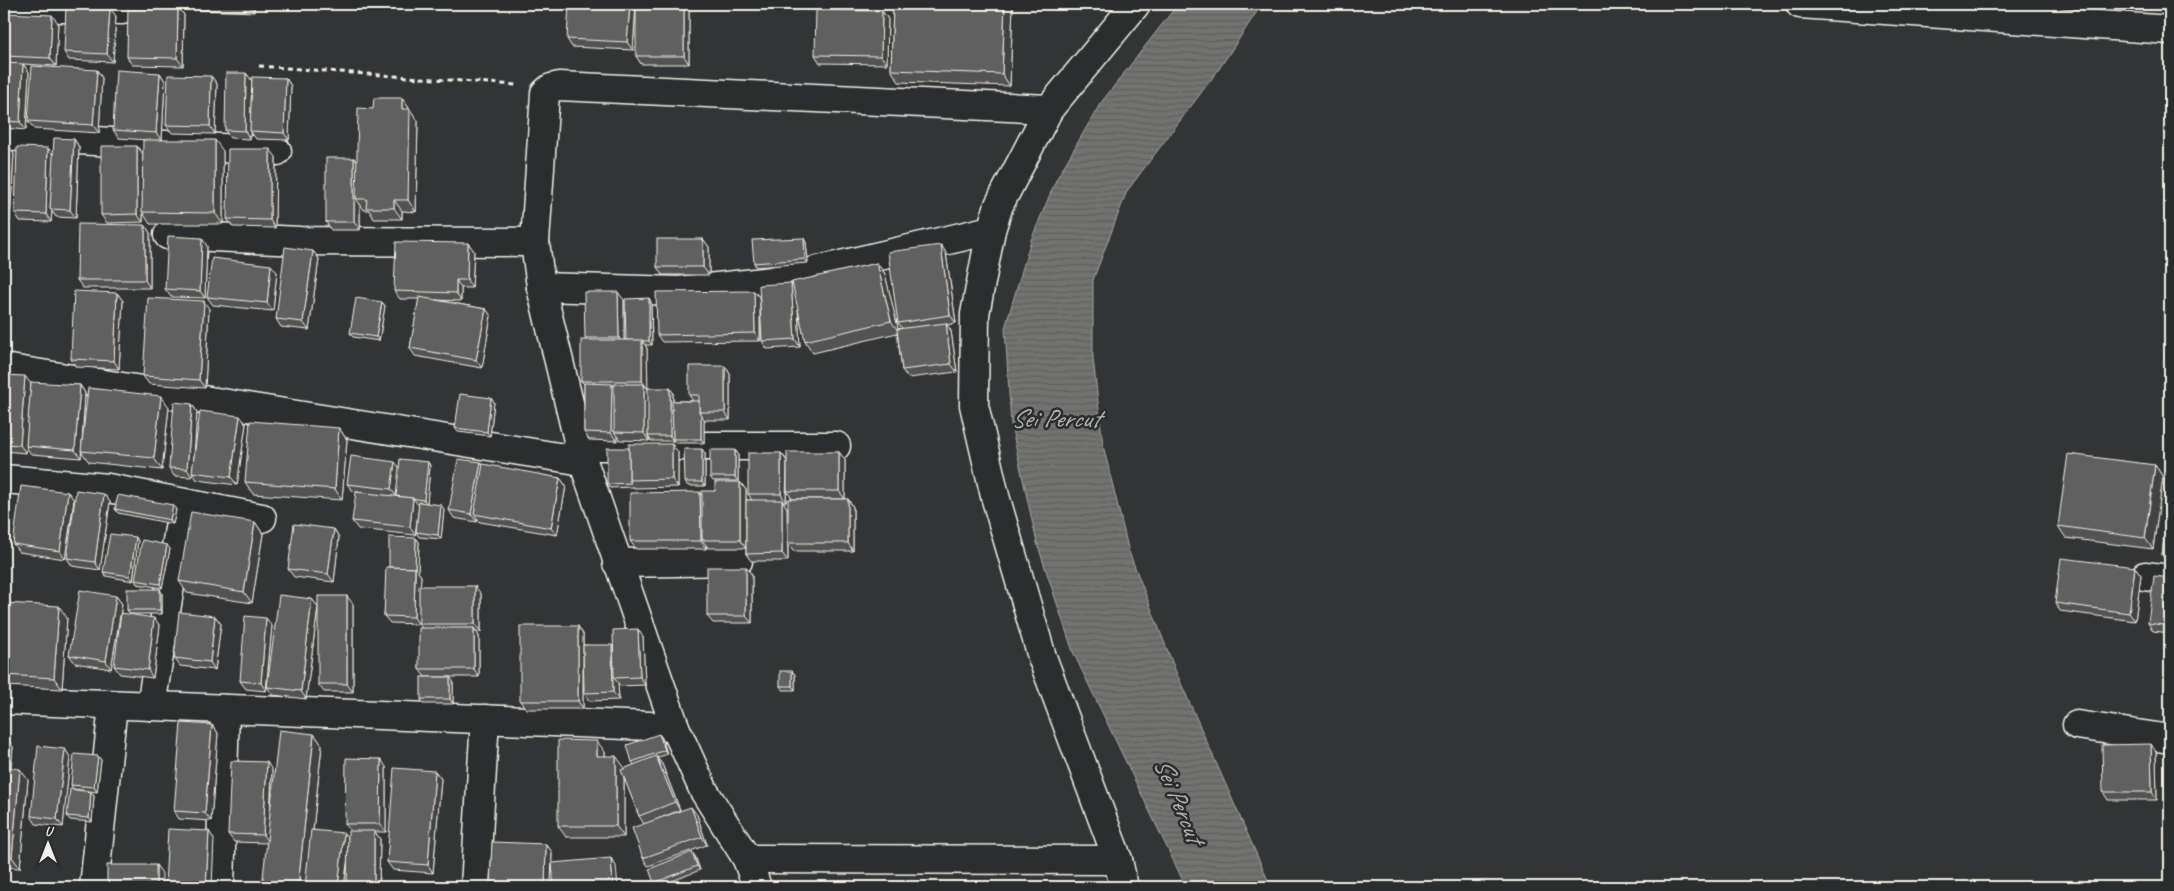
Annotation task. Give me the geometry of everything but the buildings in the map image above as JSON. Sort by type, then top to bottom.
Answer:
[{"type":"street","points":[[1124,887],[1118,860],[1042,657],[995,496],[974,404],[975,314],[991,230],[999,205],[1049,109],[1136,4]]},
{"type":"street","points":[[1800,4],[2170,30]]},
{"type":"street","points":[[4,6],[122,10]]},
{"type":"street","points":[[757,887],[747,859],[704,790],[676,727],[617,563],[581,454],[541,287],[535,242],[546,93],[551,88],[559,86],[1049,109]]},
{"type":"street","points":[[4,136],[277,151]]},
{"type":"street","points":[[541,287],[679,291],[772,281],[991,230]]},
{"type":"street","points":[[168,235],[300,241],[535,242]]},
{"type":"street","points":[[4,368],[581,454],[836,446]]},
{"type":"street","points":[[4,479],[108,488],[262,518]]},
{"type":"street","points":[[151,706],[183,503]]},
{"type":"street","points":[[617,563],[738,562]]},
{"type":"street","points":[[4,700],[676,727]]},
{"type":"street","points":[[94,887],[113,705]]},
{"type":"street","points":[[220,887],[225,709]]},
{"type":"street","points":[[474,887],[485,720]]},
{"type":"street","points":[[2077,725],[2170,739]]},
{"type":"street","points":[[747,859],[1118,860]]},
{"type":"path","points":[[259,66],[551,88]]},
{"type":"water","name":"Sei Percut","points":[[1178,4],[1262,4],[1219,69],[1127,191],[1093,280],[1093,358],[1103,445],[1129,552],[1176,672],[1271,887],[1186,887],[1073,652],[1037,543],[1011,425],[1005,328],[1031,240],[1056,180],[1100,104]]}]
